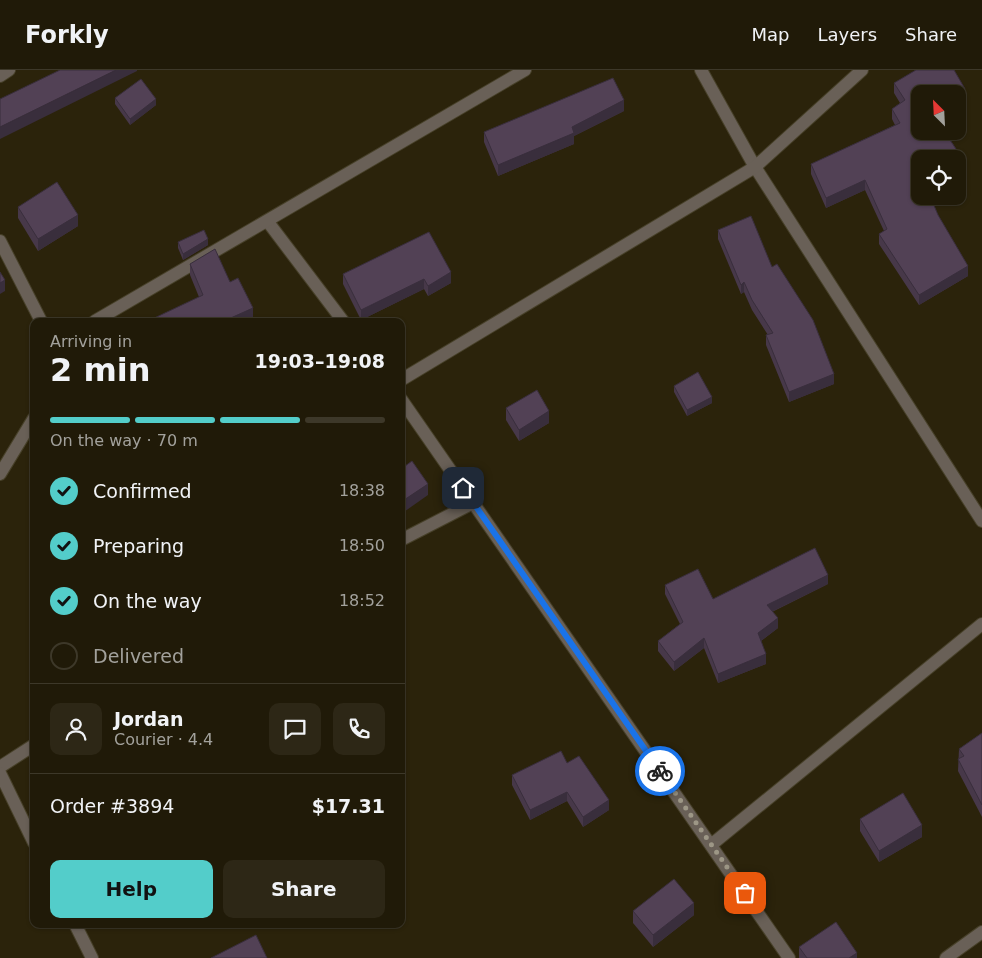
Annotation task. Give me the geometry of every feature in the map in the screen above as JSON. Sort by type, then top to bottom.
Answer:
[{"type":"street","points":[[0,76],[9,70]]},
{"type":"street","points":[[100,318],[268,222],[525,70]]},
{"type":"street","points":[[701,70],[755,167],[982,521]]},
{"type":"street","points":[[405,378],[755,167],[862,70]]},
{"type":"street","points":[[268,222],[341,318]]},
{"type":"street","points":[[0,241],[39,318]]},
{"type":"street","points":[[405,405],[789,958]]},
{"type":"street","points":[[0,474],[30,425]]},
{"type":"street","points":[[405,538],[473,503]]},
{"type":"street","points":[[711,845],[982,624]]},
{"type":"street","points":[[0,767],[30,747]]},
{"type":"street","points":[[0,773],[30,835]]},
{"type":"street","points":[[77,928],[92,958]]},
{"type":"street","points":[[946,958],[982,932]]},
{"type":"building","points":[[60,70],[116,70],[0,127],[0,99]]},
{"type":"building","points":[[916,70],[954,70],[963,85],[911,85],[911,140],[950,140],[957,150],[911,150],[911,205],[934,205],[968,266],[919,295],[879,234],[887,229],[865,180],[826,198],[811,164],[900,123],[892,109],[905,100],[894,83]]},
{"type":"building","points":[[613,78],[624,100],[572,127],[574,133],[498,165],[484,132]]},
{"type":"building","points":[[141,79],[156,99],[130,119],[115,98]]},
{"type":"building","points":[[57,182],[78,215],[38,239],[18,207]]},
{"type":"building","points":[[751,216],[772,267],[777,264],[813,320],[834,374],[789,392],[766,335],[773,333],[752,300],[744,282],[741,285],[718,230]]},
{"type":"building","points":[[204,230],[208,239],[183,254],[178,242]]},
{"type":"building","points":[[429,232],[451,272],[428,286],[424,279],[361,310],[343,274]]},
{"type":"building","points":[[215,249],[230,282],[238,278],[253,308],[231,318],[154,318],[203,295],[190,264]]},
{"type":"building","points":[[0,272],[5,280],[0,283]]},
{"type":"building","points":[[698,372],[712,397],[687,410],[674,386]]},
{"type":"building","points":[[537,390],[549,411],[519,430],[506,408]]},
{"type":"building","points":[[412,461],[428,484],[405,499],[405,466]]},
{"type":"building","points":[[815,548],[828,575],[767,605],[778,618],[758,633],[766,654],[718,674],[704,638],[674,662],[658,641],[683,622],[665,585],[698,569],[713,599]]},
{"type":"building","points":[[982,733],[982,805],[958,759],[964,756],[959,749]]},
{"type":"building","points":[[561,751],[567,763],[579,756],[609,800],[583,817],[567,792],[530,810],[512,775]]},
{"type":"building","points":[[903,793],[922,825],[879,851],[860,819]]},
{"type":"building","points":[[674,879],[694,903],[653,935],[633,911]]},
{"type":"building","points":[[836,922],[857,953],[849,958],[807,958],[799,947]]},
{"type":"building","points":[[256,935],[267,958],[211,958]]},
{"type":"way so far","points":[[660,771],[745,893]]},
{"type":"route","points":[[463,488],[660,771]]}]
